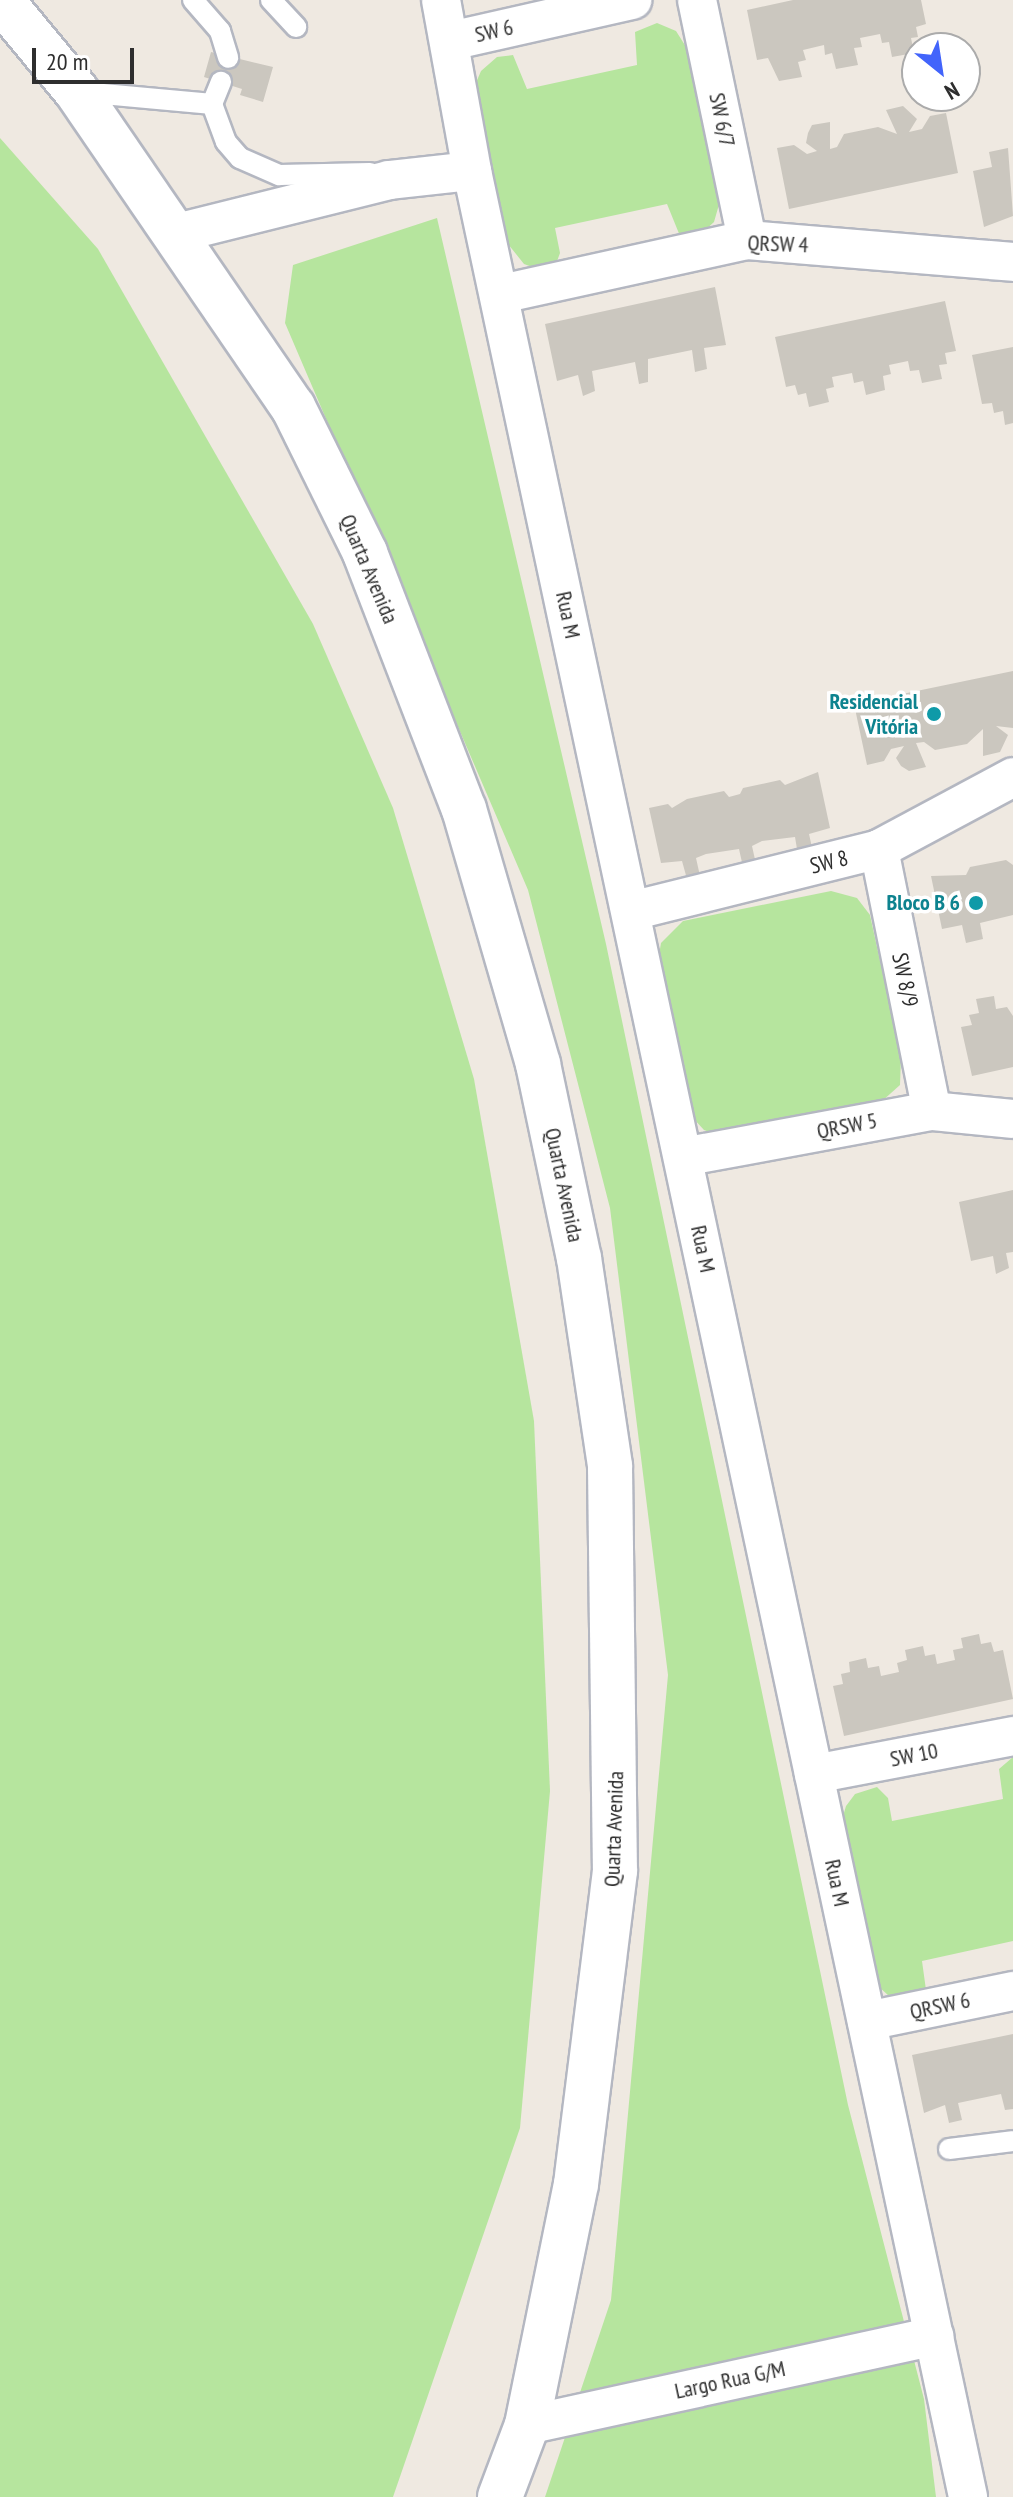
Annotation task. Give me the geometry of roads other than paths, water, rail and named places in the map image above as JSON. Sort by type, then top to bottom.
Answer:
[{"type":"main road","name":"Quarta Avenida","points":[[1,0],[77,92],[177,233],[293,407],[365,553],[464,809],[538,1064],[579,1258],[610,1466],[617,1683],[615,1871],[576,2184],[527,2425],[500,2497]]},
{"type":"street","name":"Rua M","points":[[441,0],[472,171],[501,294],[968,2497]]},
{"type":"street","name":"SW 6","points":[[450,41],[632,0]]},
{"type":"street","name":"SW 6/7","points":[[697,0],[747,240]]},
{"type":"street","points":[[177,233],[389,180],[472,171]]},
{"type":"street","name":"QRSW 4","points":[[501,294],[747,240],[1013,262]]},
{"type":"street","name":"SW 8","points":[[631,911],[879,849],[1013,777]]},
{"type":"street","name":"SW 8/9","points":[[879,849],[932,1111]]},
{"type":"street","name":"QRSW 5","points":[[683,1157],[932,1111],[1013,1119]]},
{"type":"street","name":"SW 10","points":[[814,1774],[1013,1736]]},
{"type":"street","name":"QRSW 6","points":[[867,2021],[1013,1991]]},
{"type":"street","name":"Largo Rua G/M","points":[[527,2425],[934,2336]]},
{"type":"lane","points":[[193,0],[220,31],[228,58]]},
{"type":"lane","points":[[271,0],[296,27]]},
{"type":"lane","points":[[221,82],[212,104],[226,142],[254,165],[279,175],[361,170],[389,180]]},
{"type":"lane","points":[[77,92],[212,104]]},
{"type":"lane","points":[[949,2149],[1013,2141]]},
{"type":"place","name":"Residencial Vitória","points":[[934,714]]},
{"type":"place","name":"Bloco B 6","points":[[976,903]]}]
